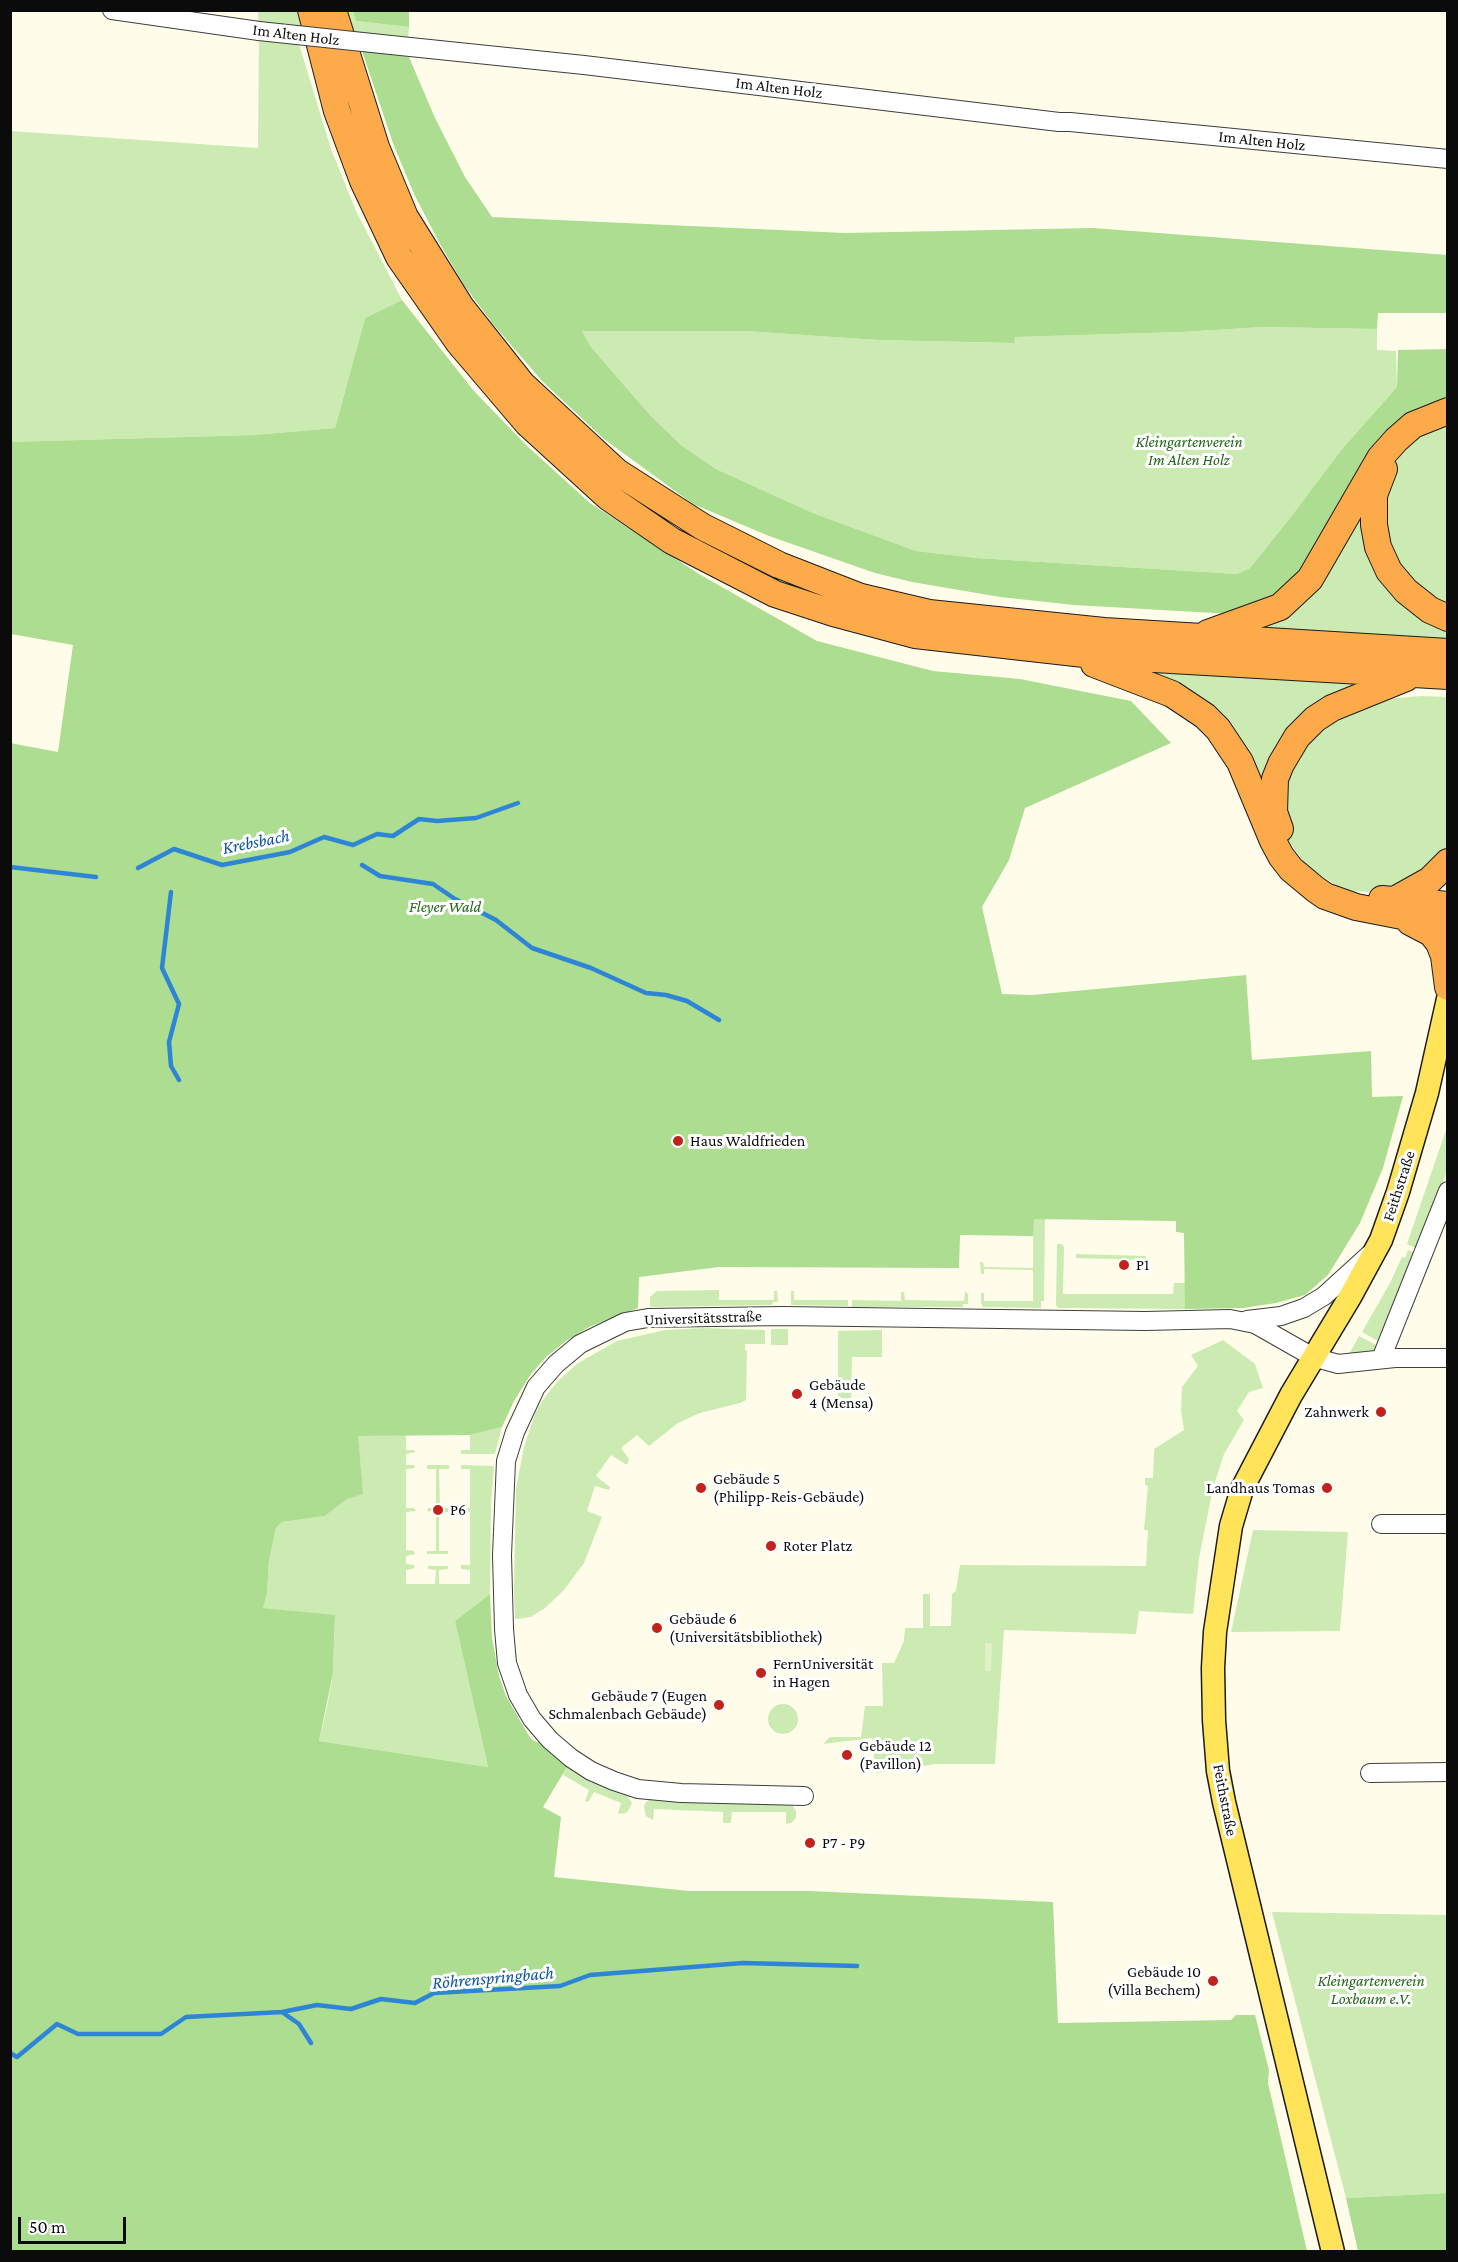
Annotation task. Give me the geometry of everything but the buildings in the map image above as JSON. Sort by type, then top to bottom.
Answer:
[{"type":"highway","points":[[311,10],[337,111],[363,181],[399,257],[459,343],[528,424],[608,497],[672,541],[775,594],[833,613],[915,635],[1113,657],[1448,676]]},
{"type":"highway","points":[[333,10],[376,147],[405,217],[461,308],[522,384],[617,472],[703,527],[745,550],[861,597],[940,615],[1104,631],[1448,652]]},
{"type":"highway","points":[[1196,637],[1280,607],[1310,579],[1380,458],[1413,425],[1448,411]]},
{"type":"highway","points":[[1448,418],[1431,423],[1413,434],[1396,452],[1381,475],[1374,495],[1374,525],[1378,547],[1389,571],[1406,591],[1430,610],[1448,618]]},
{"type":"highway","points":[[1060,652],[1172,694],[1205,716],[1218,729],[1240,762],[1273,841],[1291,869],[1325,896],[1356,907],[1448,905]]},
{"type":"highway","points":[[1415,675],[1342,704],[1315,719],[1288,749],[1275,779],[1274,812],[1291,852],[1299,863],[1319,880],[1339,890],[1448,925]]},
{"type":"highway","points":[[1396,907],[1430,880],[1448,862]]},
{"type":"highway","points":[[1396,907],[1431,933],[1439,943],[1444,956],[1448,987]]},
{"type":"main road","name":"Feithstraße","points":[[1333,2252],[1218,1771],[1213,1677],[1215,1632],[1223,1568],[1238,1502],[1256,1461],[1313,1357],[1377,1248],[1398,1192],[1421,1114],[1448,999]]},
{"type":"street","name":"Im Alten Holz","points":[[112,10],[259,31],[596,66],[1059,122],[1448,159]]},
{"type":"street","points":[[1381,1359],[1448,1191]]},
{"type":"street","name":"Universitätsstraße","points":[[804,1796],[681,1793],[638,1789],[614,1781],[581,1765],[550,1740],[532,1719],[518,1695],[507,1663],[504,1629],[501,1555],[507,1461],[509,1448],[524,1409],[536,1387],[556,1364],[580,1344],[602,1332],[625,1322],[648,1318],[795,1316],[1245,1320],[1281,1316],[1304,1308],[1324,1296],[1377,1248]]},
{"type":"street","name":"Universitätsstraße","points":[[1245,1320],[1270,1331],[1313,1357]]},
{"type":"street","points":[[1313,1357],[1343,1364],[1381,1359],[1448,1358]]},
{"type":"street","points":[[1381,1524],[1448,1524]]},
{"type":"street","points":[[1370,1773],[1448,1772]]},
{"type":"green space","points":[[258,11],[353,11],[356,21],[409,27],[407,53],[298,41],[331,149],[356,211],[402,300],[365,318],[335,428],[254,435],[11,442],[10,131],[258,148]]},
{"type":"green space","points":[[353,11],[409,11],[409,27],[356,21]]},
{"type":"green space","points":[[362,51],[409,57],[435,118],[465,177],[492,217],[845,233],[1093,228],[1447,255],[1447,313],[1378,313],[1377,329],[1263,327],[1015,337],[1014,343],[878,340],[745,331],[582,331],[591,347],[650,415],[681,445],[716,469],[813,513],[916,551],[977,558],[1237,574],[1250,568],[1342,449],[1397,387],[1398,350],[1447,349],[1447,398],[1411,414],[1305,566],[1276,596],[1232,614],[1074,605],[1000,597],[912,582],[875,573],[769,536],[693,504],[604,439],[543,382],[493,324],[464,285],[440,244],[415,196],[394,146]]},
{"type":"green space","name":"Fleyer Wald","points":[[402,300],[473,390],[526,445],[590,503],[699,574],[817,641],[933,671],[1020,679],[1131,701],[1171,743],[1025,808],[1009,860],[982,907],[1002,994],[1032,995],[1246,975],[1252,1060],[1371,1051],[1372,1097],[1403,1096],[1383,1168],[1360,1223],[1328,1275],[1305,1295],[1276,1303],[1243,1308],[1185,1309],[1184,1233],[1176,1232],[1176,1221],[1034,1219],[1033,1236],[960,1235],[959,1268],[719,1267],[639,1277],[638,1308],[589,1327],[547,1356],[531,1374],[514,1401],[502,1427],[470,1435],[358,1436],[363,1494],[347,1499],[325,1516],[282,1522],[276,1528],[269,1561],[267,1594],[263,1608],[335,1615],[333,1673],[319,1741],[488,1767],[455,1621],[490,1594],[492,1638],[499,1676],[506,1696],[529,1736],[541,1743],[567,1767],[543,1807],[561,1817],[554,1877],[689,1891],[809,1891],[1053,1902],[1058,2023],[1231,2020],[1236,2015],[1255,2015],[1269,2070],[1268,2083],[1307,2251],[11,2251],[10,743],[58,752],[73,645],[11,634],[10,442],[254,435],[335,428],[365,318]]},
{"type":"green space","name":"Kleingartenverein Im Alten Holz","points":[[1263,327],[1377,329],[1377,350],[1396,351],[1397,387],[1342,449],[1250,568],[1237,574],[977,558],[916,551],[813,513],[716,469],[681,445],[650,415],[591,347],[582,331],[745,331],[878,340],[1013,343],[1014,337]]},
{"type":"green space","points":[[1447,422],[1447,608],[1406,579],[1381,530],[1391,464],[1400,452],[1422,433]]},
{"type":"green space","points":[[1362,509],[1365,526],[1447,629],[1447,642],[1268,633],[1253,626]]},
{"type":"green space","points":[[1131,669],[1378,682],[1341,694],[1264,797],[1249,761]]},
{"type":"green space","points":[[1421,696],[1447,697],[1447,856],[1381,893],[1353,891],[1338,886],[1307,865],[1287,837],[1282,820],[1287,765],[1322,723],[1376,700]]},
{"type":"green space","points":[[1447,1127],[1447,1171],[1418,1249],[1407,1244]]},
{"type":"green space","points":[[1033,1219],[1045,1219],[1044,1301],[1041,1301],[1041,1308],[983,1307],[981,1293],[984,1293],[984,1301],[1033,1301],[1033,1270],[984,1269],[984,1274],[981,1274],[980,1262],[983,1262],[984,1267],[1033,1268]]},
{"type":"green space","points":[[1057,1244],[1062,1244],[1064,1247],[1063,1294],[1173,1294],[1174,1283],[1185,1283],[1185,1309],[1058,1308],[1056,1305]]},
{"type":"green space","points":[[1408,1250],[1416,1253],[1378,1341],[1362,1332],[1402,1257],[1405,1258]]},
{"type":"green space","points":[[1076,1254],[1146,1256],[1146,1260],[1076,1258]]},
{"type":"green space","points":[[719,1290],[719,1300],[774,1300],[774,1291],[777,1291],[778,1302],[773,1302],[772,1305],[650,1307],[650,1297],[657,1291]]},
{"type":"green space","points":[[791,1291],[794,1291],[794,1300],[848,1300],[848,1306],[791,1305]]},
{"type":"green space","points":[[965,1291],[968,1294],[968,1304],[963,1304],[963,1307],[852,1307],[852,1300],[901,1301],[901,1292],[904,1292],[905,1300],[964,1301]]},
{"type":"green space","points":[[704,1328],[765,1330],[765,1344],[745,1344],[747,1351],[746,1400],[700,1413],[678,1423],[649,1446],[637,1435],[621,1448],[629,1459],[627,1465],[611,1455],[596,1476],[610,1487],[609,1490],[595,1486],[587,1511],[602,1517],[584,1563],[564,1590],[545,1608],[531,1617],[515,1618],[516,1489],[524,1447],[542,1401],[557,1382],[578,1363],[617,1341],[665,1330]]},
{"type":"green space","points":[[771,1329],[788,1329],[788,1345],[771,1345]]},
{"type":"green space","points":[[882,1330],[882,1357],[852,1357],[851,1399],[838,1399],[838,1331]]},
{"type":"green space","points":[[1359,1336],[1376,1345],[1373,1353],[1348,1356]]},
{"type":"green space","points":[[1223,1340],[1255,1364],[1263,1388],[1249,1392],[1237,1411],[1244,1420],[1224,1454],[1213,1488],[1199,1558],[1193,1614],[1139,1611],[1136,1634],[1004,1630],[995,1764],[936,1764],[876,1773],[872,1738],[823,1744],[830,1737],[861,1737],[865,1706],[883,1706],[882,1663],[894,1663],[904,1641],[905,1628],[923,1628],[923,1594],[930,1594],[930,1626],[951,1626],[952,1594],[956,1591],[960,1565],[1146,1566],[1148,1530],[1144,1530],[1148,1486],[1145,1485],[1145,1478],[1153,1478],[1154,1449],[1184,1430],[1181,1411],[1182,1387],[1198,1366],[1191,1355]]},
{"type":"green space","points":[[502,1427],[495,1454],[461,1454],[461,1450],[470,1450],[470,1435]]},
{"type":"green space","points":[[406,1435],[406,1450],[415,1452],[406,1454],[406,1465],[414,1465],[415,1468],[406,1469],[406,1508],[414,1508],[416,1511],[406,1512],[406,1550],[414,1551],[415,1554],[406,1556],[406,1564],[414,1565],[415,1568],[406,1570],[406,1584],[435,1584],[436,1570],[428,1569],[428,1566],[448,1566],[448,1569],[439,1570],[439,1584],[470,1584],[470,1570],[461,1569],[461,1565],[470,1565],[470,1512],[461,1511],[461,1508],[470,1508],[470,1469],[461,1469],[461,1465],[494,1466],[490,1594],[455,1621],[488,1767],[319,1741],[333,1673],[335,1616],[263,1608],[276,1528],[282,1522],[325,1516],[347,1499],[358,1436]]},
{"type":"green space","points":[[427,1465],[449,1465],[449,1469],[439,1469],[440,1508],[448,1508],[448,1512],[439,1512],[439,1551],[448,1551],[448,1554],[427,1554],[427,1551],[436,1551],[436,1512],[427,1511],[428,1508],[436,1508],[436,1469],[427,1469]]},
{"type":"green space","points":[[1253,1530],[1348,1532],[1340,1631],[1231,1632]]},
{"type":"green space","points":[[985,1643],[992,1643],[991,1671],[985,1671]]},
{"type":"green space","points":[[783,1704],[794,1708],[798,1719],[794,1730],[783,1734],[772,1730],[768,1719],[772,1708]]},
{"type":"green space","points":[[567,1767],[594,1782],[626,1794],[632,1803],[630,1808],[626,1813],[618,1814],[621,1803],[594,1792],[588,1802],[585,1801],[589,1790],[563,1775]]},
{"type":"green space","points":[[652,1798],[791,1803],[796,1811],[796,1818],[786,1824],[786,1812],[732,1812],[731,1823],[723,1823],[723,1812],[654,1809],[653,1820],[646,1816],[644,1807],[646,1802]]},
{"type":"green space","name":"Kleingartenverein Loxbaum e.V.","points":[[1272,1912],[1447,1915],[1447,2193],[1346,2198]]},
{"type":"green space","points":[[1447,2193],[1447,2251],[1358,2251],[1346,2198]]},
{"type":"waterway","name":"Krebsbach","points":[[138,868],[174,849],[222,865],[290,852],[324,837],[353,845],[377,834],[393,836],[419,819],[437,821],[476,818],[518,803]]},
{"type":"waterway","points":[[362,865],[380,876],[433,884],[455,899],[496,920],[532,948],[591,968],[646,993],[666,995],[687,1001],[719,1020]]},
{"type":"waterway","name":"Krebsbach","points":[[10,867],[96,877]]},
{"type":"waterway","points":[[171,892],[162,968],[179,1004],[169,1042],[171,1066],[179,1080]]},
{"type":"waterway","name":"Röhrenspringbach","points":[[10,2053],[17,2057],[57,2024],[78,2034],[161,2034],[186,2017],[282,2012],[317,2005],[351,2009],[381,1999],[415,2003],[434,1993],[560,1986],[590,1975],[743,1963],[857,1966]]},
{"type":"waterway","points":[[282,2012],[299,2024],[311,2043]]},
{"type":"place","name":"Haus Waldfrieden","points":[[678,1141]]},
{"type":"place","name":"P1","points":[[1124,1265]]},
{"type":"place","name":"Gebäude 4 (Mensa)","points":[[797,1394]]},
{"type":"place","name":"Zahnwerk","points":[[1381,1412]]},
{"type":"place","name":"Gebäude 5 (Philipp-Reis-Gebäude)","points":[[701,1488]]},
{"type":"place","name":"Landhaus Tomas","points":[[1327,1488]]},
{"type":"place","name":"P6","points":[[438,1510]]},
{"type":"place","name":"Roter Platz","points":[[771,1546]]},
{"type":"place","name":"Gebäude 6 (Universitätsbibliothek)","points":[[657,1628]]},
{"type":"place","name":"FernUniversität in Hagen","points":[[761,1673]]},
{"type":"place","name":"Gebäude 7 (Eugen Schmalenbach Gebäude)","points":[[719,1705]]},
{"type":"place","name":"Gebäude 12 (Pavillon)","points":[[847,1755]]},
{"type":"place","name":"P7 - P9","points":[[810,1843]]},
{"type":"place","name":"Gebäude 10 (Villa Bechem)","points":[[1213,1981]]}]
